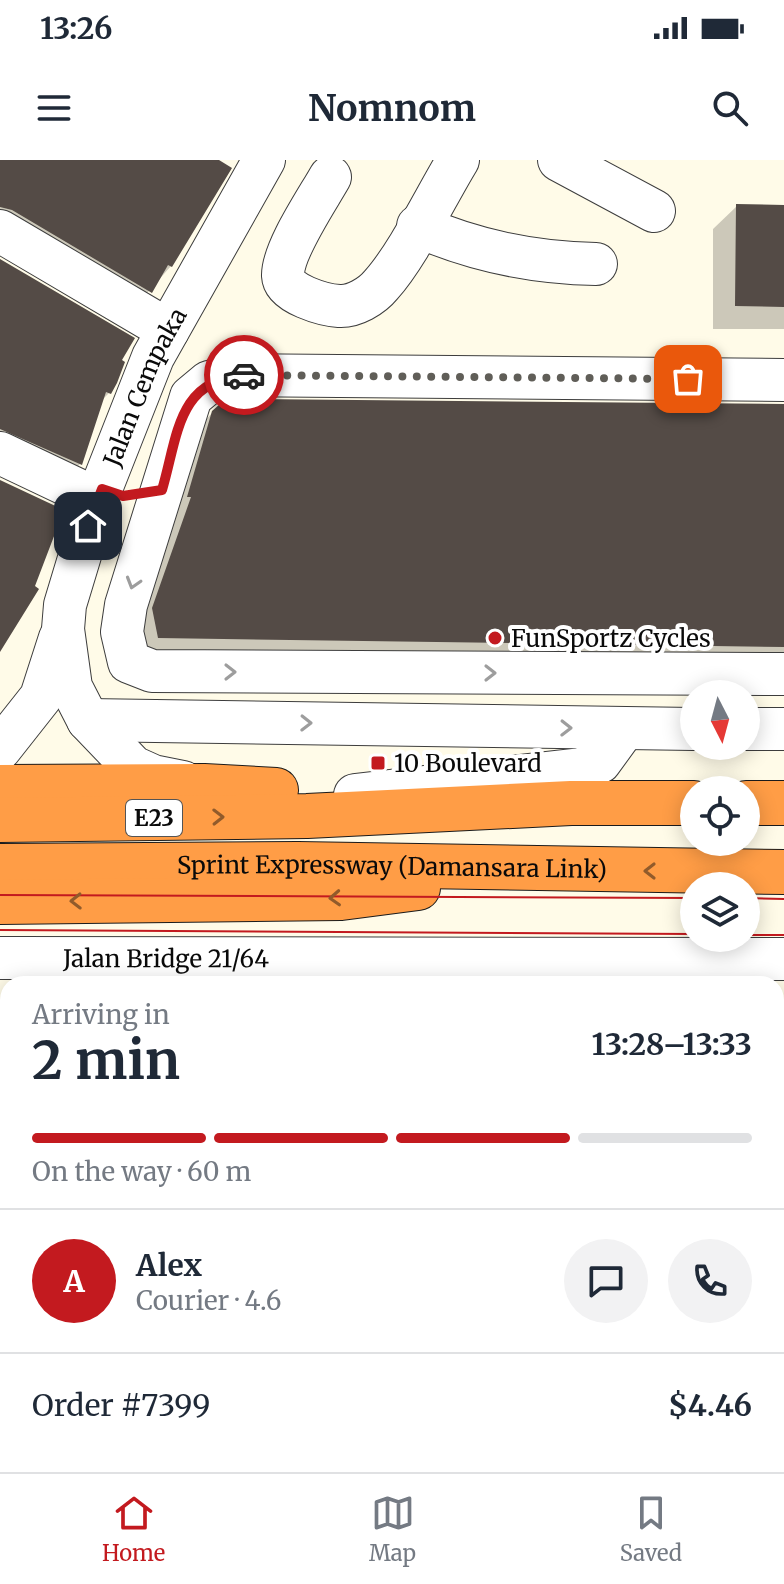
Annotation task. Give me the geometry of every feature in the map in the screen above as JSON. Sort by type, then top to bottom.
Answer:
[{"type":"highway","points":[[0,787],[204,786],[571,803]]},
{"type":"highway","name":"Sprint Expressway (Damansara Link)","points":[[0,820],[307,816],[571,803],[680,803]]},
{"type":"highway","points":[[760,803],[784,803]]},
{"type":"highway","name":"Sprint Expressway (Damansara Link)","points":[[0,866],[298,864],[784,872]]},
{"type":"highway","points":[[0,902],[341,898],[552,870]]},
{"type":"street","points":[[330,177],[286,257],[283,276],[286,285],[301,295],[340,307],[360,303],[381,286],[458,160]]},
{"type":"street","points":[[559,160],[654,211]]},
{"type":"street","name":"Jalan Cempaka","points":[[204,786],[153,776],[133,767],[88,720],[71,687],[63,629],[65,605],[121,494],[153,357],[258,162]]},
{"type":"street","points":[[418,226],[450,240],[503,254],[562,264],[596,264]]},
{"type":"street","points":[[0,231],[168,330]]},
{"type":"street","points":[[121,494],[191,397],[209,382],[240,375],[784,380]]},
{"type":"street","points":[[0,453],[121,494],[148,535],[122,632],[129,662],[152,671],[784,674]]},
{"type":"street","name":"Jalan Cempaka","points":[[6,735],[41,697],[63,629]]},
{"type":"street","points":[[88,720],[680,729]]},
{"type":"street","points":[[355,795],[581,769],[600,762],[624,729]]},
{"type":"street","points":[[760,729],[784,729]]},
{"type":"street","name":"Jalan Bridge 21/64","points":[[0,958],[333,971],[682,972],[784,959]]},
{"type":"building","points":[[0,160],[219,160],[232,168],[172,267],[168,265],[152,293],[12,210],[0,207]]},
{"type":"building","points":[[736,204],[784,205],[784,307],[735,306]]},
{"type":"building","points":[[0,259],[135,338],[122,360],[125,362],[117,383],[111,394],[106,392],[82,465],[0,429]]},
{"type":"building","points":[[243,399],[784,404],[784,647],[158,638],[152,608],[191,497],[187,497],[212,411],[220,404]]},
{"type":"building","points":[[0,480],[64,510],[35,586],[39,589],[0,652]]},
{"type":"tram line","points":[[0,895],[680,898]]},
{"type":"tram line","points":[[760,898],[784,899]]},
{"type":"tram line","points":[[0,930],[680,934]]},
{"type":"tram line","points":[[760,935],[784,935]]},
{"type":"way so far","points":[[244,375],[688,379]]},
{"type":"place","name":"FunSportz Cycles","points":[[495,638]]},
{"type":"place","name":"10 Boulevard","points":[[378,763]]},
{"type":"route","points":[[88,526],[102,489],[123,496],[162,490],[191,397],[209,382],[244,375]]}]
